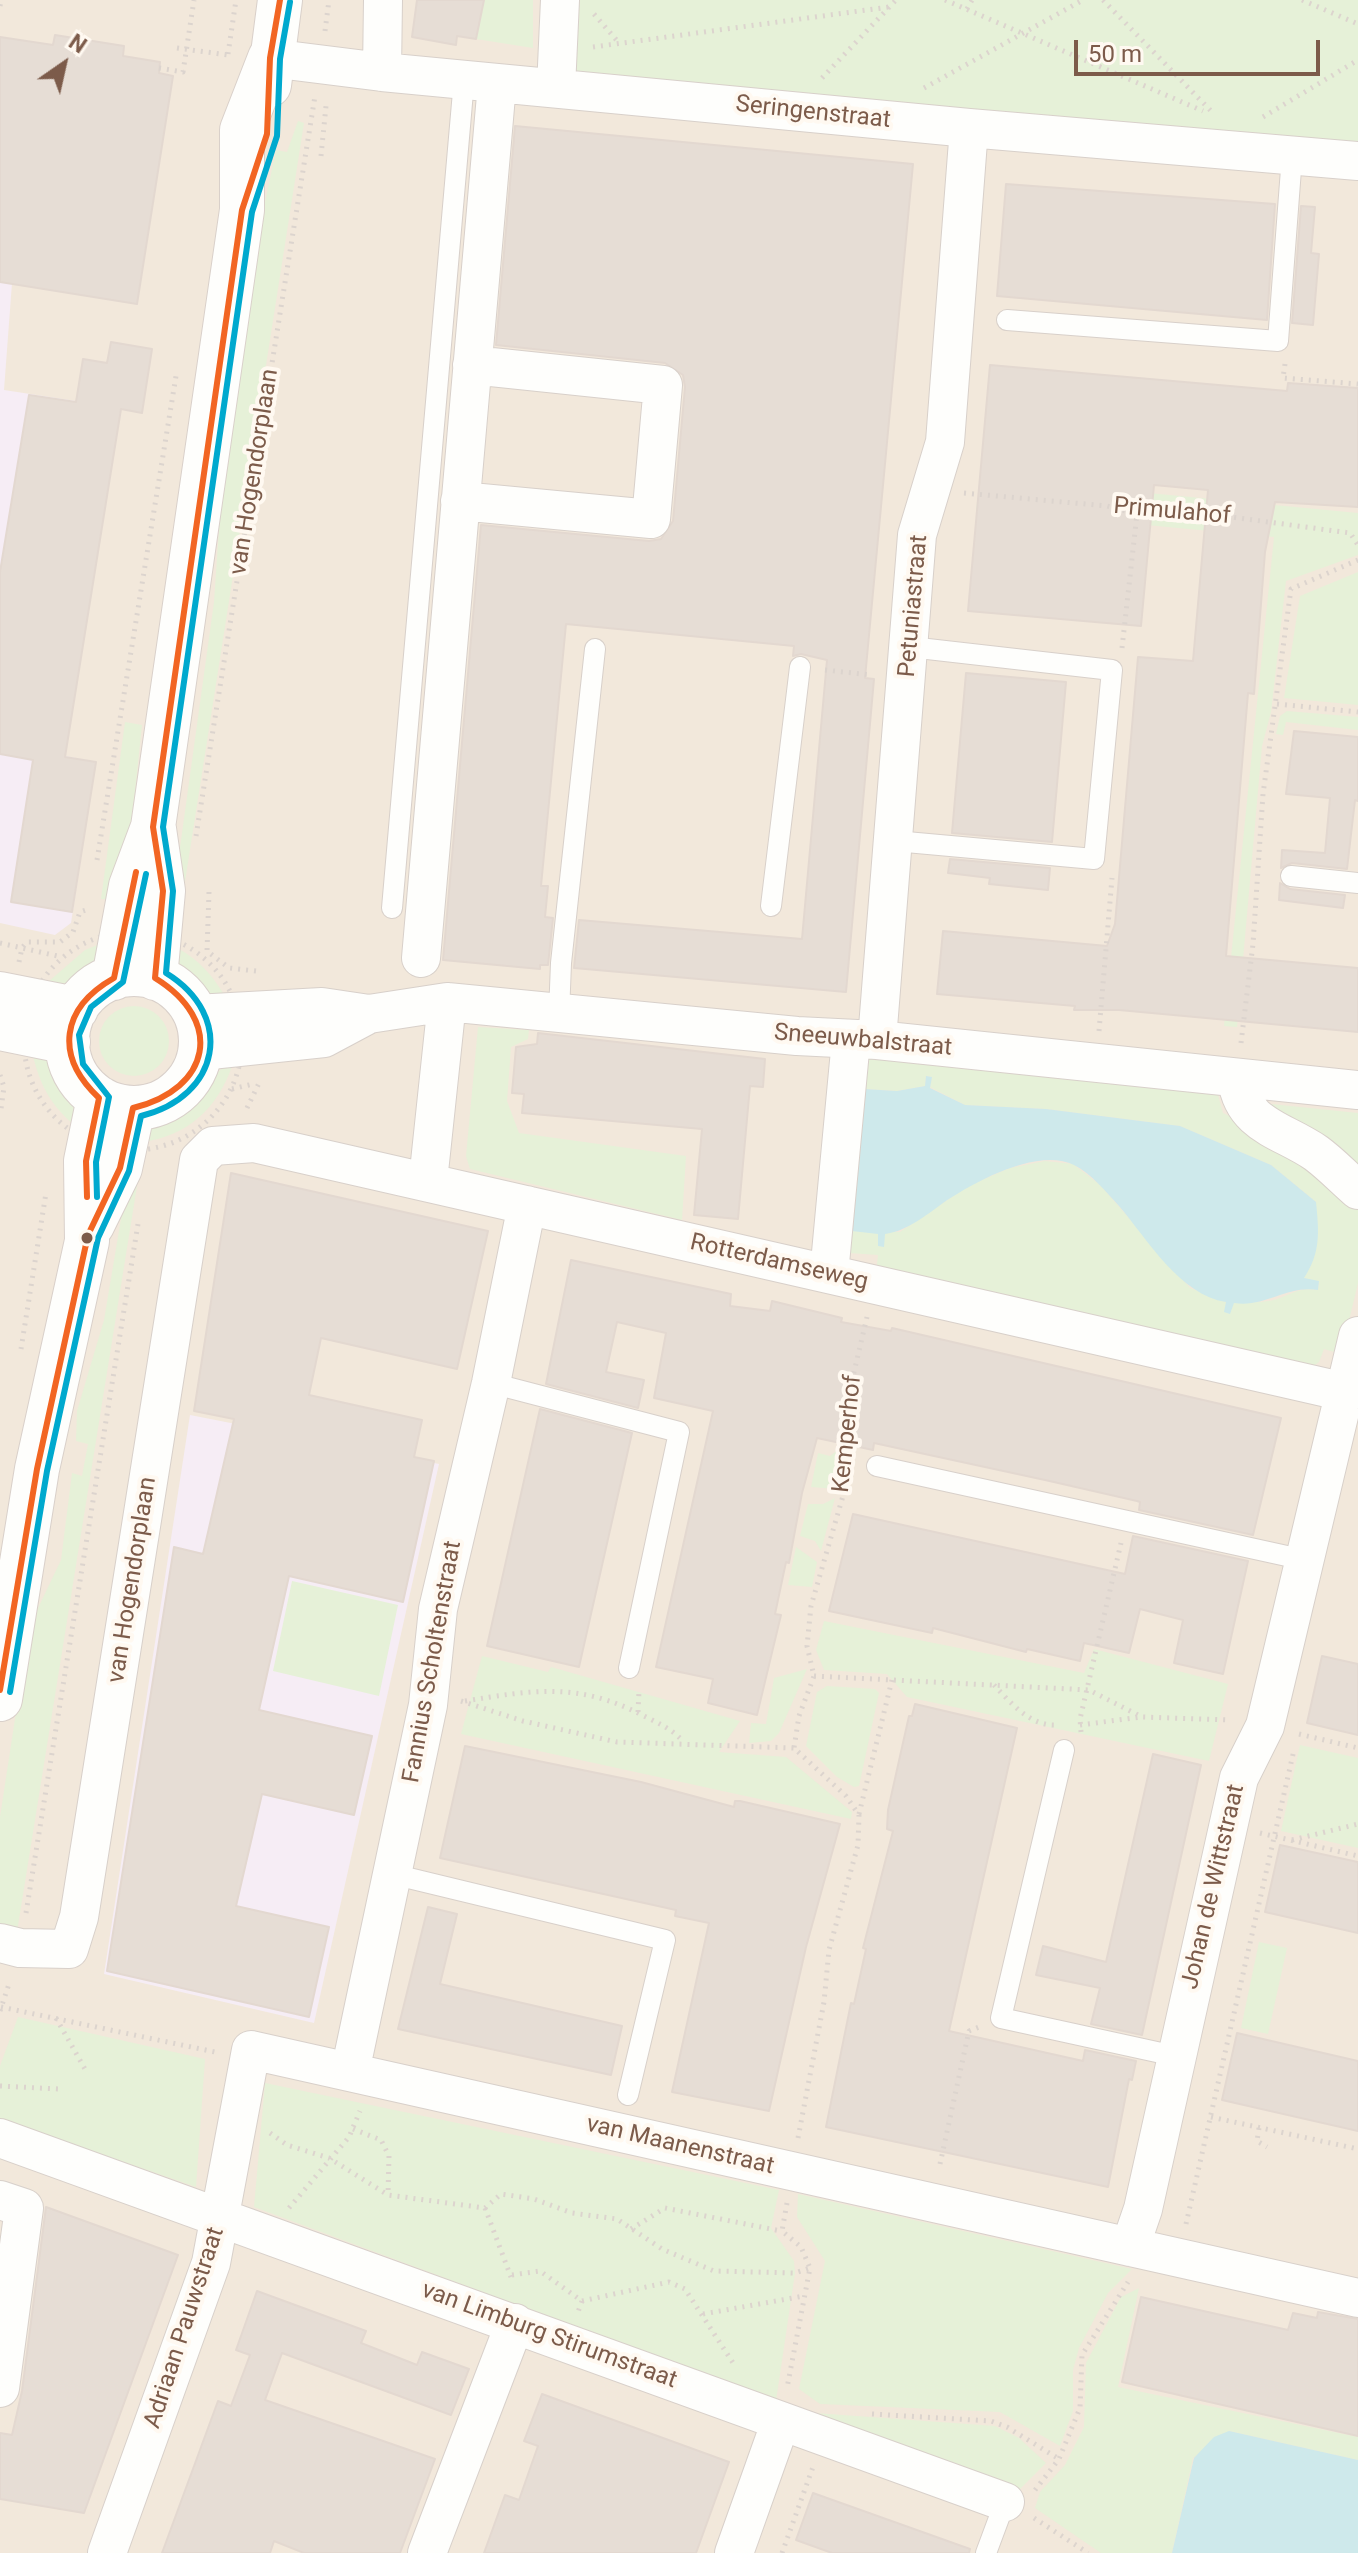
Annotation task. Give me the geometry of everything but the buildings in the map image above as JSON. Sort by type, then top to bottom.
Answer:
[{"type":"street","name":"van Hogendorplaan","points":[[134,978],[130,934],[131,886],[153,827],[242,210],[267,134],[249,56],[280,0]]},
{"type":"street","points":[[382,72],[383,0]]},
{"type":"street","points":[[556,70],[576,5]]},
{"type":"street","name":"Seringenstraat","points":[[249,56],[480,82],[556,70],[791,111],[1358,161]]},
{"type":"street","points":[[421,958],[465,378],[480,82]]},
{"type":"street","name":"Petuniastraat","points":[[829,1274],[895,841],[917,535],[945,442],[969,128]]},
{"type":"street","points":[[457,491],[651,519],[663,385],[465,378]]},
{"type":"street","points":[[1,1689],[37,1469],[88,1235],[120,1168],[112,1124],[73,1068],[72,1025],[92,989],[134,978],[179,992],[219,1031],[183,1088],[160,1103],[112,1124]]},
{"type":"street","points":[[428,1181],[447,1002]]},
{"type":"street","name":"Sneeuwbalstraat","points":[[219,1031],[324,1038],[369,1014],[447,1002],[1358,1090]]},
{"type":"street","points":[[14,1014],[72,1025]]},
{"type":"street","points":[[1237,1080],[1240,1098],[1253,1116],[1316,1153],[1358,1190]]},
{"type":"street","name":"Rotterdamseweg","points":[[213,1146],[254,1143],[874,1285],[1352,1390]]},
{"type":"street","name":"van Hogendorplaan","points":[[12,1933],[20,1948],[69,1949],[79,1917],[199,1160],[213,1146]]},
{"type":"street","name":"Fannius Scholtenstraat","points":[[359,2074],[392,1874],[446,1699],[438,1609],[491,1383],[527,1205]]},
{"type":"street","name":"Johan de Wittstraat","points":[[1130,2247],[1143,2209],[1239,1778],[1282,1730],[1305,1560],[1352,1390],[1358,1336]]},
{"type":"street","name":"van Maanenstraat","points":[[251,2050],[1358,2298]]},
{"type":"street","name":"Adriaan Pauwstraat","points":[[107,2553],[211,2263],[251,2050]]},
{"type":"street","name":"van Limburg Stirumstraat","points":[[0,2138],[1005,2502]]},
{"type":"street","points":[[0,2388],[22,2205]]},
{"type":"street","points":[[427,2553],[506,2320]]},
{"type":"street","points":[[734,2553],[781,2421]]},
{"type":"lane","points":[[392,908],[480,82]]},
{"type":"lane","points":[[1007,320],[1278,341],[1292,156]]},
{"type":"lane","points":[[559,1014],[561,963],[595,649]]},
{"type":"lane","points":[[895,841],[1094,859],[1112,670],[909,663]]},
{"type":"lane","points":[[771,906],[800,667]]},
{"type":"lane","points":[[1291,876],[1358,883]]},
{"type":"lane","points":[[491,1383],[679,1432],[629,1668]]},
{"type":"lane","points":[[877,1466],[1305,1560]]},
{"type":"lane","points":[[1064,1750],[1001,2018],[1175,2056]]},
{"type":"lane","points":[[392,1874],[665,1940],[628,2095]]},
{"type":"lane","points":[[986,2553],[1005,2502]]},
{"type":"path","points":[[159,68],[183,72],[194,0]]},
{"type":"path","name":"van Hogendorplaan","points":[[196,838],[329,0]]},
{"type":"path","points":[[791,111],[896,0]]},
{"type":"path","points":[[945,0],[1217,116],[1103,0]]},
{"type":"path","points":[[967,9],[972,0]]},
{"type":"path","points":[[912,95],[1083,0]]},
{"type":"path","points":[[1302,0],[1358,24]]},
{"type":"path","points":[[576,5],[619,43]]},
{"type":"path","points":[[556,70],[619,43],[889,7]]},
{"type":"path","points":[[177,48],[249,56]]},
{"type":"path","points":[[1243,152],[1245,129],[1358,60]]},
{"type":"path","points":[[321,156],[326,106]]},
{"type":"path","points":[[1278,341],[1286,357],[1283,378],[1358,384]]},
{"type":"path","name":"Primulahof","points":[[931,490],[1107,506],[1137,514],[1209,514],[1350,533],[1358,545]]},
{"type":"path","points":[[1112,670],[1121,662],[1137,514]]},
{"type":"path","points":[[1237,1080],[1253,944],[1263,794],[1291,589],[1358,560]]},
{"type":"path","points":[[800,667],[909,663]]},
{"type":"path","points":[[97,862],[127,673]]},
{"type":"path","points":[[1277,704],[1358,712]]},
{"type":"path","points":[[1094,859],[1113,871],[1096,1064]]},
{"type":"path","points":[[92,893],[130,934],[215,970],[227,985],[219,1031],[231,1090],[201,1126],[160,1146],[112,1124],[55,1117],[39,1096],[28,1071],[14,1014],[63,957],[130,934]]},
{"type":"path","points":[[0,943],[63,957]]},
{"type":"path","points":[[0,1075],[4,1087],[1,1109]]},
{"type":"path","points":[[12,1933],[131,1263]]},
{"type":"path","name":"Kemperhof","points":[[794,1748],[799,1716],[814,1676],[807,1646],[811,1606],[845,1489],[846,1406],[874,1285]]},
{"type":"path","points":[[1064,1750],[1077,1747],[1082,1725],[1080,1719],[1126,1521]]},
{"type":"path","points":[[814,1676],[1089,1690],[1142,1717]]},
{"type":"path","points":[[782,2231],[824,2002],[829,1950],[858,1845],[859,1815],[893,1680]]},
{"type":"path","points":[[993,1685],[1017,1710],[1045,1725],[1065,1725]]},
{"type":"path","points":[[446,1699],[536,1689],[584,1692],[619,1703],[674,1731],[685,1743]]},
{"type":"path","points":[[446,1699],[523,1721],[617,1742],[794,1748],[846,1796],[859,1815]]},
{"type":"path","points":[[1073,1725],[1142,1717],[1229,1720],[1358,1748]]},
{"type":"path","points":[[1178,2258],[1274,1836],[1282,1730]]},
{"type":"path","points":[[1291,1840],[1358,1824]]},
{"type":"path","points":[[1228,1825],[1358,1856]]},
{"type":"path","points":[[0,1984],[8,1986]]},
{"type":"path","points":[[1,2007],[217,2053],[251,2050]]},
{"type":"path","points":[[56,2018],[85,2069]]},
{"type":"path","points":[[940,2164],[969,2031],[1001,2018]]},
{"type":"path","points":[[275,2238],[282,2217],[353,2129],[360,2115],[359,2074]]},
{"type":"path","points":[[0,2086],[59,2089]]},
{"type":"path","points":[[1211,2117],[1358,2149]]},
{"type":"path","points":[[1259,2128],[1257,2141],[1267,2147]]},
{"type":"path","points":[[260,2129],[277,2135],[287,2145],[329,2158],[388,2195],[485,2208],[501,2194],[512,2195],[572,2213],[617,2219],[662,2249],[714,2271],[795,2273],[810,2268]]},
{"type":"path","points":[[353,2129],[381,2140],[389,2156],[388,2195]]},
{"type":"path","points":[[485,2208],[512,2275],[506,2320]]},
{"type":"path","points":[[631,2229],[665,2208],[782,2231],[801,2247],[810,2268],[781,2421]]},
{"type":"path","points":[[1005,2502],[1036,2490],[1059,2459],[1080,2408],[1082,2355],[1119,2293],[1140,2269],[1130,2247]]},
{"type":"path","points":[[512,2275],[540,2271],[582,2301],[669,2282],[685,2289],[726,2354],[744,2376]]},
{"type":"path","points":[[703,2314],[804,2296]]},
{"type":"path","points":[[568,2343],[582,2301]]},
{"type":"path","points":[[859,2413],[991,2421],[1007,2427],[1059,2459]]},
{"type":"path","points":[[782,2553],[824,2437]]},
{"type":"path","points":[[1005,2502],[1088,2553]]},
{"type":"shaded area","points":[[0,0],[1358,0],[1358,2487],[1217,2553],[0,2553]]},
{"type":"shaded area","points":[[0,282],[12,283],[4,390],[102,405],[115,443],[65,756],[96,762],[71,923],[55,935],[0,923]]},
{"type":"shaded area","points":[[190,1415],[439,1464],[314,2023],[104,1974]]},
{"type":"green space","points":[[482,0],[533,0],[533,48],[476,39]]},
{"type":"green space","points":[[571,0],[1358,0],[1358,145],[578,78],[568,69]]},
{"type":"green space","points":[[298,121],[304,123],[181,907],[172,905],[214,602],[220,514],[260,226],[276,150],[287,152]]},
{"type":"green space","points":[[981,477],[1358,513],[1358,555],[1286,581],[1271,712],[1262,746],[1237,1027],[1224,1026],[1274,537],[976,509]]},
{"type":"green space","points":[[1358,572],[1358,705],[1284,698],[1300,596]]},
{"type":"green space","points":[[1287,711],[1358,717],[1358,730],[1286,722],[1283,735],[1276,734],[1280,716]]},
{"type":"green space","points":[[125,722],[142,725],[131,830],[117,900],[101,899]]},
{"type":"green space","points":[[107,941],[99,961],[87,976],[70,983],[48,982],[85,950]]},
{"type":"green space","points":[[179,949],[210,975],[225,996],[220,1001],[203,993],[186,977],[173,953]]},
{"type":"green space","points":[[134,1006],[159,1016],[169,1041],[159,1066],[134,1076],[109,1066],[99,1041],[109,1016]]},
{"type":"green space","points":[[478,1027],[529,1030],[528,1039],[511,1047],[507,1101],[519,1133],[686,1156],[682,1220],[470,1169],[466,1156]]},
{"type":"green space","points":[[38,1050],[64,1083],[78,1122],[72,1123],[46,1091],[32,1052]]},
{"type":"green space","points":[[865,1055],[1218,1095],[1223,1113],[1283,1142],[1358,1207],[1358,1283],[1341,1354],[1324,1349],[1319,1362],[1312,1367],[876,1272],[878,1255],[849,1253],[852,1231],[900,1232],[968,1186],[1010,1168],[1045,1161],[1073,1164],[1100,1185],[1190,1288],[1226,1302],[1225,1312],[1233,1302],[1269,1301],[1300,1291],[1318,1290],[1319,1282],[1304,1278],[1316,1202],[1271,1165],[1180,1126],[1046,1109],[965,1105],[930,1087],[932,1077],[926,1076],[925,1086],[897,1091],[864,1089]]},
{"type":"green space","points":[[227,1064],[232,1066],[226,1081],[199,1118],[174,1134],[143,1142],[150,1125],[178,1108]]},
{"type":"green space","points":[[1262,1103],[1358,1113],[1358,1175]]},
{"type":"green space","points":[[127,1183],[137,1186],[16,1938],[0,1932],[0,1817],[29,1627],[61,1560],[72,1473],[82,1476],[88,1444],[76,1441],[77,1411],[104,1320]]},
{"type":"green space","points":[[839,1449],[836,1489],[811,1487],[818,1453],[830,1456]]},
{"type":"green space","points":[[835,1498],[821,1551],[815,1541],[800,1536],[808,1504],[823,1504]]},
{"type":"green space","points":[[796,1547],[817,1562],[812,1587],[788,1585]]},
{"type":"green space","points":[[292,1581],[398,1605],[379,1696],[273,1671]]},
{"type":"green space","points":[[824,1621],[1084,1673],[1094,1649],[1228,1684],[1209,1761],[907,1697],[887,1674],[824,1670],[816,1650]]},
{"type":"green space","points":[[482,1656],[548,1672],[551,1667],[740,1721],[719,1752],[786,1757],[852,1812],[851,1819],[461,1734]]},
{"type":"green space","points":[[807,1669],[779,1733],[771,1741],[749,1743],[751,1723],[766,1724],[774,1678]]},
{"type":"green space","points":[[827,1686],[875,1689],[879,1693],[859,1786],[854,1787],[837,1777],[806,1746],[817,1692]]},
{"type":"green space","points":[[1300,1745],[1358,1758],[1358,1848],[1281,1831]]},
{"type":"green space","points":[[1259,1942],[1287,1948],[1268,2034],[1241,2028]]},
{"type":"green space","points":[[18,2017],[205,2059],[196,2187],[0,2119],[0,2066]]},
{"type":"green space","points":[[265,2083],[779,2190],[771,2228],[794,2261],[795,2273],[776,2401],[254,2207]]},
{"type":"green space","points":[[798,2194],[1132,2269],[1108,2293],[1079,2348],[1073,2370],[1073,2411],[1060,2446],[1000,2412],[820,2404],[799,2389],[825,2261],[797,2217]]},
{"type":"green space","points":[[1139,2288],[1118,2387],[1358,2437],[1358,2460],[1229,2431],[1193,2458],[1172,2553],[1101,2553],[1035,2508],[1040,2492],[1065,2465],[1084,2427],[1086,2363],[1121,2297]]},
{"type":"green space","points":[[815,2413],[995,2426],[1019,2438],[1046,2463],[1018,2491],[808,2418]]},
{"type":"water","points":[[926,1076],[932,1077],[930,1088],[965,1105],[1046,1109],[1180,1126],[1271,1165],[1316,1202],[1318,1242],[1304,1278],[1319,1281],[1318,1290],[1296,1291],[1245,1304],[1234,1303],[1230,1314],[1224,1312],[1226,1302],[1209,1297],[1180,1278],[1093,1178],[1074,1165],[1059,1161],[1024,1164],[988,1177],[923,1218],[885,1234],[884,1247],[878,1246],[878,1234],[852,1231],[864,1089],[897,1091],[925,1086]]},
{"type":"water","points":[[1229,2431],[1358,2460],[1358,2553],[1172,2553],[1194,2458],[1214,2437]]},
{"type":"transit line","points":[[0,1690],[37,1469],[88,1235],[120,1168],[133,1108],[159,1099],[179,1086],[193,1070],[200,1052],[199,1033],[192,1014],[177,995],[155,978],[163,891],[153,827],[242,210],[267,134],[270,58],[280,0]]},
{"type":"transit line","points":[[10,1692],[47,1471],[98,1238],[129,1171],[141,1116],[168,1106],[188,1092],[202,1074],[209,1054],[210,1032],[203,1011],[188,991],[166,973],[173,891],[163,827],[252,212],[277,136],[280,59],[290,2]]},
{"type":"transit line","points":[[87,1197],[86,1161],[99,1098],[75,1066],[70,1034],[74,1018],[83,1004],[114,978],[136,872]]},
{"type":"transit line","points":[[97,1197],[96,1162],[109,1097],[83,1064],[79,1035],[91,1007],[123,982],[146,874]]}]
